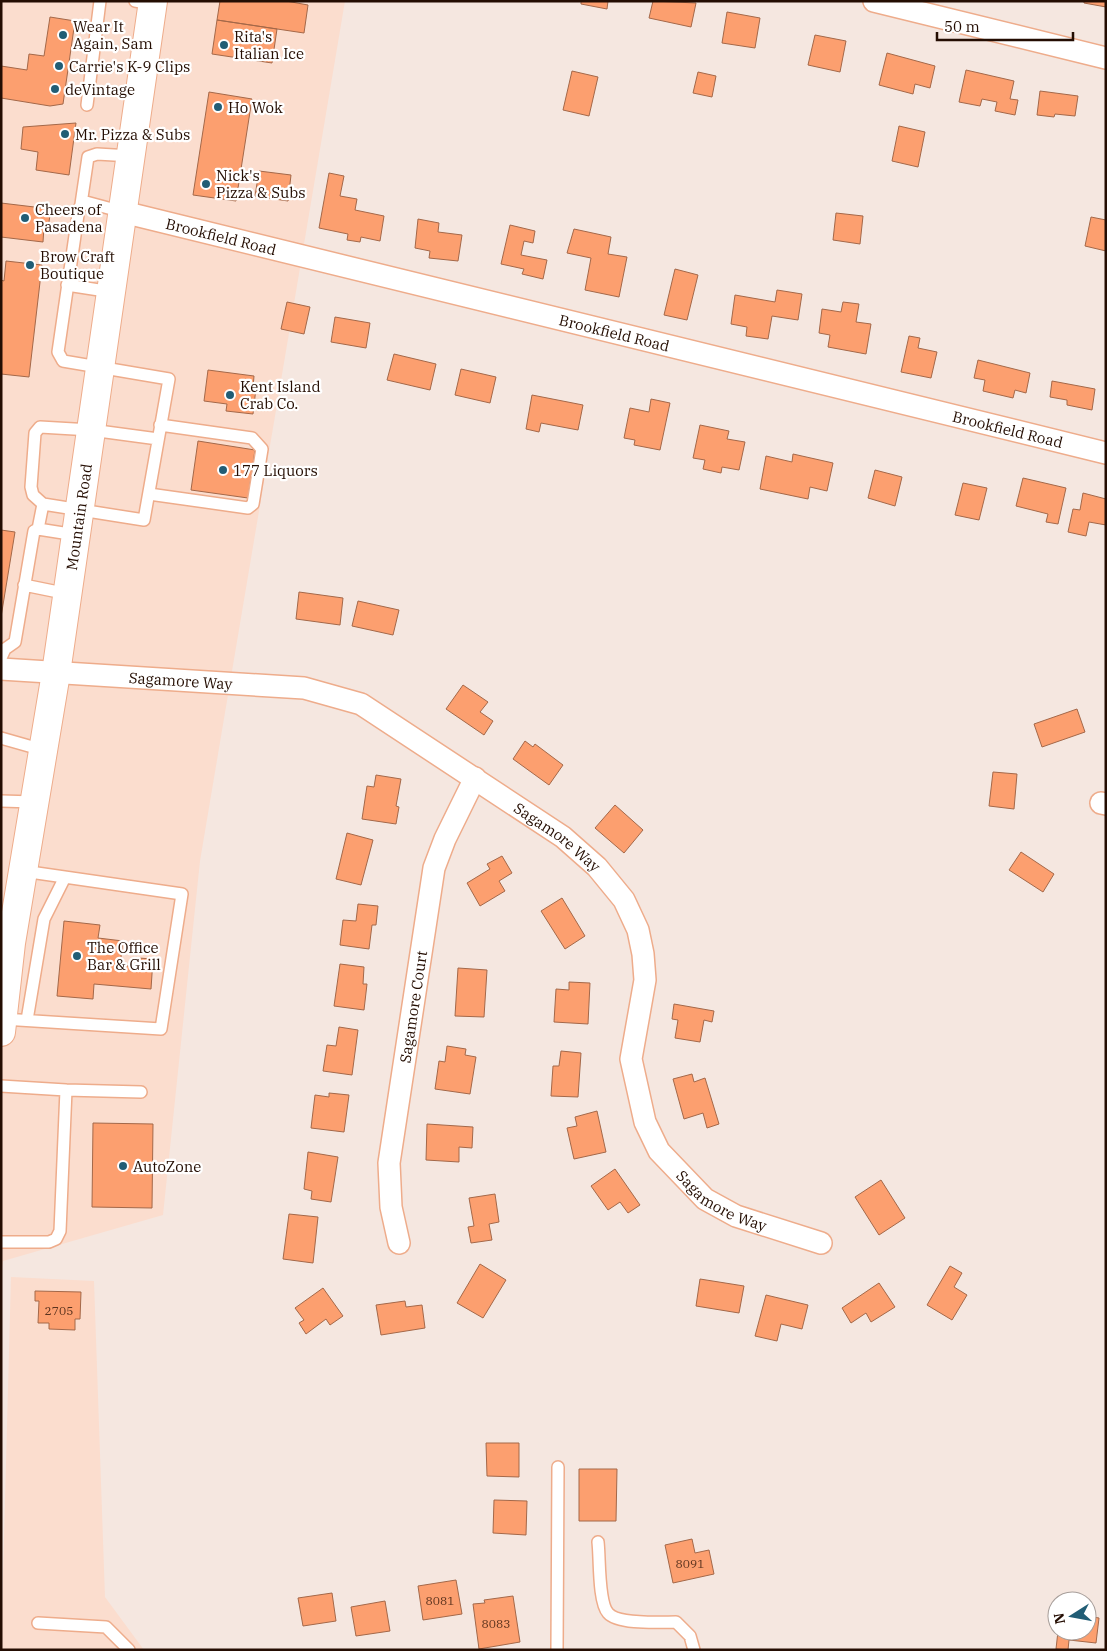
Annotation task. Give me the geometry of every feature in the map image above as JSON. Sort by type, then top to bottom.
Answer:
[{"type":"main road","name":"Mountain Road","points":[[10,1024],[6,943],[23,870],[68,594],[131,156],[146,2]]},
{"type":"street","points":[[874,1],[1106,58]]},
{"type":"street","name":"Brookfield Road","points":[[123,212],[1106,453]]},
{"type":"street","name":"Sagamore Way","points":[[1,669],[304,688],[361,704],[563,837],[597,867],[624,900],[638,930],[643,954],[645,980],[631,1059],[645,1122],[659,1151],[705,1199],[736,1216],[820,1243]]},
{"type":"street","name":"Sagamore Court","points":[[400,1243],[391,1206],[388,1163],[434,868],[445,839],[475,778]]},
{"type":"lane","points":[[87,106],[100,1]]},
{"type":"lane","points":[[38,529],[78,523],[144,520],[169,379],[63,361],[59,356],[79,208],[82,204],[88,157],[97,154],[131,156]]},
{"type":"lane","points":[[82,204],[86,202],[123,212]]},
{"type":"lane","points":[[68,285],[112,292]]},
{"type":"lane","points":[[149,494],[248,508],[253,504],[262,449],[252,438],[160,426]]},
{"type":"lane","points":[[78,523],[43,504],[33,495],[31,487],[37,428],[91,430],[158,439]]},
{"type":"lane","points":[[1,658],[5,649],[15,642],[33,534],[38,529],[43,504]]},
{"type":"lane","points":[[24,586],[68,594]]},
{"type":"lane","points":[[1,738],[43,750]]},
{"type":"lane","points":[[1,801],[34,802]]},
{"type":"lane","points":[[23,870],[182,894],[160,1029],[10,1024],[44,919],[65,877]]},
{"type":"lane","points":[[1,1086],[141,1092]]},
{"type":"lane","points":[[1,1242],[49,1242],[56,1239],[60,1231],[66,1090]]},
{"type":"lane","points":[[557,1650],[558,1467]]},
{"type":"lane","points":[[598,1542],[603,1605],[609,1615],[624,1620],[676,1622],[690,1636],[694,1650]]},
{"type":"lane","points":[[38,1624],[106,1627],[129,1650]]},
{"type":"shaded area","points":[[1,1],[345,1],[200,861],[163,1215],[3,1261],[1,1274]]},
{"type":"shaded area","points":[[11,1277],[94,1281],[105,1597],[144,1650],[1,1650]]},
{"type":"building","points":[[220,1],[286,1],[308,5],[304,33],[217,20]]},
{"type":"building","points":[[581,1],[608,1],[607,9],[581,4]]},
{"type":"building","points":[[653,1],[696,3],[691,27],[649,18]]},
{"type":"building","points":[[1084,1],[1106,1],[1106,7],[1084,3]]},
{"type":"building","points":[[727,12],[760,18],[755,48],[722,43]]},
{"type":"building","points":[[50,17],[75,21],[63,104],[50,106],[1,98],[1,66],[27,70],[29,54],[44,56]]},
{"type":"building","points":[[217,20],[277,29],[272,63],[212,54]]},
{"type":"building","points":[[815,35],[846,41],[840,72],[808,65]]},
{"type":"building","points":[[887,53],[935,66],[930,88],[915,84],[913,94],[879,85]]},
{"type":"building","points":[[966,70],[1014,81],[1010,99],[1018,100],[1015,115],[995,111],[997,102],[982,99],[980,106],[959,102]]},
{"type":"building","points":[[572,71],[598,77],[589,116],[563,110]]},
{"type":"building","points":[[698,72],[716,76],[712,97],[693,93]]},
{"type":"building","points":[[1040,91],[1078,96],[1075,116],[1055,114],[1054,117],[1037,115]]},
{"type":"building","points":[[209,92],[252,99],[236,201],[193,195]]},
{"type":"building","points":[[76,123],[69,175],[36,170],[38,152],[21,149],[23,127]]},
{"type":"building","points":[[899,126],[925,132],[918,167],[892,161]]},
{"type":"building","points":[[259,171],[291,175],[288,201],[255,196]]},
{"type":"building","points":[[329,173],[344,176],[340,196],[357,199],[355,210],[384,216],[380,241],[361,237],[360,242],[347,240],[348,234],[319,228]]},
{"type":"building","name":"Cheers of Pasadena","points":[[1,203],[51,209],[48,228],[44,227],[43,242],[1,237]]},
{"type":"building","points":[[836,213],[863,216],[860,244],[833,240]]},
{"type":"building","points":[[1091,217],[1106,220],[1106,251],[1085,246]]},
{"type":"building","points":[[418,219],[439,223],[438,232],[462,235],[458,261],[429,258],[430,251],[415,248]]},
{"type":"building","points":[[510,225],[535,231],[533,243],[524,241],[521,255],[547,260],[543,279],[522,274],[524,269],[501,264]]},
{"type":"building","points":[[574,229],[611,237],[608,254],[627,257],[619,297],[585,290],[591,258],[567,253]]},
{"type":"building","points":[[6,261],[42,265],[29,377],[1,374],[1,280],[4,281]]},
{"type":"building","points":[[675,269],[698,275],[687,320],[664,315]]},
{"type":"building","points":[[777,290],[802,294],[798,320],[772,316],[768,339],[746,336],[747,327],[731,324],[735,295],[775,302]]},
{"type":"building","points":[[287,302],[310,307],[304,334],[281,329]]},
{"type":"building","points":[[843,302],[859,304],[856,322],[871,324],[866,354],[828,347],[830,335],[819,333],[822,309],[841,312]]},
{"type":"building","points":[[335,317],[370,323],[366,348],[331,342]]},
{"type":"building","points":[[909,336],[920,338],[918,348],[937,352],[931,378],[901,372]]},
{"type":"building","points":[[394,354],[436,364],[430,390],[387,380]]},
{"type":"building","points":[[978,360],[1030,373],[1026,393],[1015,390],[1013,398],[983,391],[985,380],[974,378]]},
{"type":"building","points":[[461,369],[496,377],[490,403],[455,395]]},
{"type":"building","name":"Kent Island Crab Co.","points":[[208,370],[254,376],[253,388],[256,388],[253,414],[226,411],[227,404],[204,401]]},
{"type":"building","points":[[1052,381],[1095,389],[1092,410],[1067,405],[1067,400],[1050,397]]},
{"type":"building","points":[[532,395],[583,405],[578,430],[541,423],[539,432],[526,429]]},
{"type":"building","points":[[651,399],[670,403],[660,450],[634,445],[635,440],[624,438],[630,408],[649,412]]},
{"type":"building","points":[[700,425],[729,431],[727,439],[745,442],[739,470],[722,467],[721,473],[703,469],[705,460],[693,458]]},
{"type":"building","name":"177 Liquors","points":[[198,441],[255,450],[248,498],[191,490]]},
{"type":"building","points":[[793,454],[833,463],[827,491],[810,487],[808,499],[760,489],[766,456],[792,462]]},
{"type":"building","points":[[875,470],[902,477],[895,506],[868,498]]},
{"type":"building","points":[[1023,478],[1066,488],[1058,524],[1046,522],[1048,514],[1016,506]]},
{"type":"building","points":[[963,483],[987,488],[979,520],[955,515]]},
{"type":"building","points":[[1083,493],[1106,499],[1106,525],[1089,522],[1086,536],[1068,532],[1073,509],[1080,510]]},
{"type":"building","points":[[1,530],[15,532],[1,617]]},
{"type":"building","points":[[299,592],[343,598],[340,625],[296,619]]},
{"type":"building","points":[[358,601],[399,610],[393,635],[352,626]]},
{"type":"building","points":[[463,685],[488,702],[480,712],[493,721],[484,735],[446,709]]},
{"type":"building","points":[[1077,709],[1085,732],[1042,747],[1034,724]]},
{"type":"building","points":[[525,741],[533,747],[535,744],[563,765],[549,785],[513,759]]},
{"type":"building","points":[[993,772],[1017,774],[1014,809],[989,806]]},
{"type":"building","points":[[376,775],[401,779],[396,806],[399,807],[396,824],[362,819],[367,786],[374,787]]},
{"type":"building","points":[[615,805],[643,830],[624,853],[595,828]]},
{"type":"building","points":[[347,833],[373,840],[361,885],[336,879]]},
{"type":"building","points":[[1021,852],[1054,874],[1043,892],[1009,870]]},
{"type":"building","points":[[502,856],[512,873],[499,881],[505,891],[480,906],[467,883],[490,869],[487,864]]},
{"type":"building","points":[[562,898],[585,936],[565,949],[541,911]]},
{"type":"building","points":[[358,904],[378,906],[376,925],[372,925],[369,949],[340,945],[343,920],[356,921]]},
{"type":"building","points":[[64,921],[100,925],[98,938],[123,941],[120,965],[137,967],[138,958],[153,959],[151,989],[94,984],[93,999],[57,996]]},
{"type":"building","points":[[340,964],[364,967],[363,984],[367,984],[364,1010],[334,1006]]},
{"type":"building","points":[[458,968],[487,970],[484,1017],[455,1016]]},
{"type":"building","points":[[569,982],[590,983],[588,1024],[554,1022],[556,989],[569,990]]},
{"type":"building","points":[[674,1004],[714,1011],[712,1022],[704,1020],[700,1042],[675,1038],[678,1020],[672,1019]]},
{"type":"building","points":[[339,1027],[358,1030],[352,1075],[323,1071],[327,1045],[336,1046]]},
{"type":"building","points":[[447,1046],[466,1049],[465,1055],[476,1057],[470,1094],[435,1089],[439,1061],[445,1062]]},
{"type":"building","points":[[561,1051],[581,1053],[578,1097],[551,1096],[553,1066],[559,1066]]},
{"type":"building","points":[[692,1074],[694,1082],[705,1078],[719,1124],[707,1128],[703,1113],[684,1119],[673,1079]]},
{"type":"building","points":[[329,1093],[349,1095],[344,1132],[311,1128],[315,1095],[329,1097]]},
{"type":"building","points":[[597,1111],[606,1152],[574,1159],[567,1128],[577,1126],[575,1117]]},
{"type":"building","name":"AutoZone","points":[[93,1123],[153,1124],[152,1208],[92,1207]]},
{"type":"building","points":[[427,1124],[473,1127],[472,1148],[459,1147],[459,1162],[426,1160]]},
{"type":"building","points":[[308,1152],[338,1157],[331,1202],[311,1199],[312,1191],[304,1189]]},
{"type":"building","points":[[615,1169],[640,1205],[628,1213],[620,1202],[608,1210],[591,1186]]},
{"type":"building","points":[[881,1180],[905,1218],[879,1235],[855,1197]]},
{"type":"building","points":[[495,1194],[499,1222],[489,1224],[492,1240],[471,1243],[468,1227],[474,1226],[469,1198]]},
{"type":"building","points":[[289,1214],[318,1217],[313,1263],[283,1259]]},
{"type":"building","points":[[480,1264],[506,1280],[483,1318],[457,1303]]},
{"type":"building","points":[[950,1266],[962,1273],[954,1287],[967,1295],[952,1320],[927,1305]]},
{"type":"building","points":[[700,1279],[744,1286],[739,1313],[696,1306]]},
{"type":"building","points":[[879,1283],[895,1307],[871,1322],[866,1313],[851,1323],[842,1308]]},
{"type":"building","points":[[323,1288],[343,1316],[330,1325],[326,1319],[306,1334],[299,1323],[304,1320],[295,1308]]},
{"type":"building","points":[[35,1291],[81,1292],[80,1319],[75,1319],[75,1330],[49,1329],[49,1323],[38,1323],[39,1301],[35,1301]]},
{"type":"building","points":[[766,1295],[808,1305],[802,1329],[781,1324],[777,1341],[755,1336]]},
{"type":"building","points":[[405,1301],[406,1307],[422,1305],[425,1328],[381,1335],[376,1305]]},
{"type":"building","points":[[486,1443],[519,1443],[519,1477],[487,1476]]},
{"type":"building","points":[[579,1469],[617,1469],[616,1521],[579,1521]]},
{"type":"building","points":[[494,1500],[527,1501],[526,1535],[493,1533]]},
{"type":"building","points":[[692,1539],[695,1553],[709,1550],[714,1574],[673,1583],[665,1545]]},
{"type":"building","points":[[456,1580],[462,1614],[423,1620],[418,1586]]},
{"type":"building","points":[[332,1593],[336,1621],[303,1626],[298,1598]]},
{"type":"building","points":[[513,1596],[520,1642],[479,1649],[473,1604],[485,1603],[484,1600]]},
{"type":"building","points":[[385,1601],[390,1631],[356,1636],[351,1607]]},
{"type":"building","points":[[1097,1618],[1099,1618],[1097,1635]]},
{"type":"building","points":[[1057,1641],[1069,1641],[1068,1650],[1056,1649]]},
{"type":"building","points":[[1078,1641],[1096,1641],[1096,1643]]},
{"type":"place","name":"Wear It Again, Sam","points":[[63,35]]},
{"type":"place","name":"Rita's Italian Ice","points":[[224,45]]},
{"type":"place","name":"Carrie's K-9 Clips","points":[[59,66]]},
{"type":"place","name":"deVintage","points":[[55,89]]},
{"type":"place","name":"Ho Wok","points":[[218,107]]},
{"type":"place","name":"Mr. Pizza & Subs","points":[[65,134]]},
{"type":"place","name":"Nick's Pizza & Subs","points":[[206,184]]},
{"type":"place","name":"Cheers of Pasadena","points":[[25,218]]},
{"type":"place","name":"Brow Craft Boutique","points":[[30,265]]},
{"type":"place","name":"Kent Island Crab Co.","points":[[230,395]]},
{"type":"place","name":"177 Liquors","points":[[223,470]]},
{"type":"place","name":"The Office Bar & Grill","points":[[77,956]]},
{"type":"place","name":"AutoZone","points":[[123,1166]]}]
